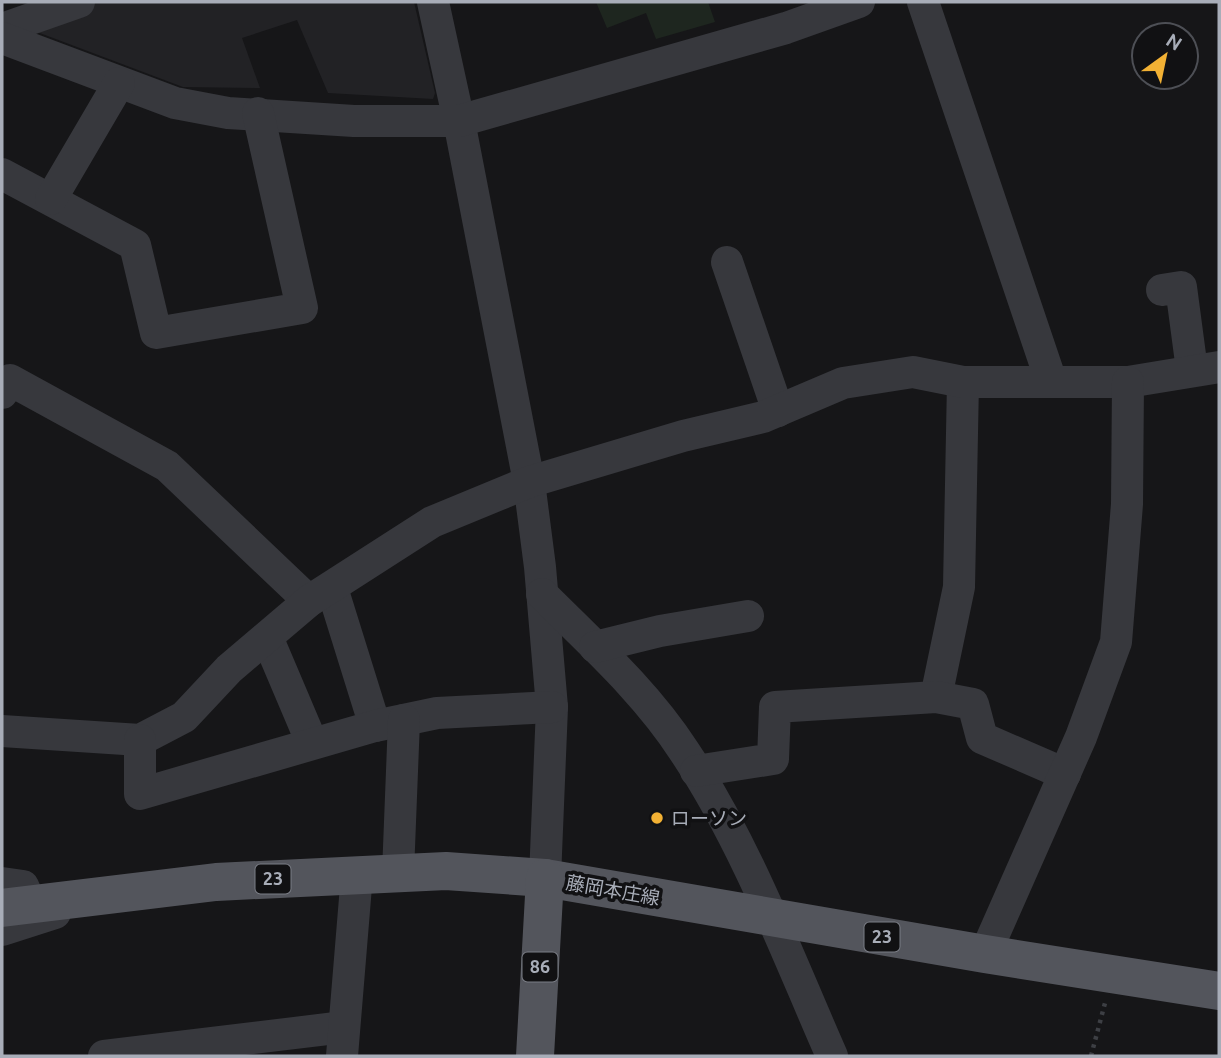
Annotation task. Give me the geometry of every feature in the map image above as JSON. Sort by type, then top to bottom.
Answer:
[{"type":"main road","name":"藤岡本庄線","points":[[11,898],[68,899],[216,882],[357,874],[446,872],[545,878],[985,954],[1219,991]]},
{"type":"main road","name":"86","points":[[535,1056],[545,878]]},
{"type":"street","points":[[2,29],[79,2]]},
{"type":"street","points":[[433,2],[459,121],[529,482],[552,707],[545,878]]},
{"type":"street","points":[[2,38],[119,83],[194,107],[228,113],[354,121],[459,121],[781,15],[859,2]]},
{"type":"street","points":[[923,2],[1051,381]]},
{"type":"street","points":[[51,199],[119,83]]},
{"type":"street","points":[[2,174],[135,245],[156,333],[302,308],[258,113]]},
{"type":"street","points":[[727,262],[778,411]]},
{"type":"street","points":[[2,731],[140,740],[184,717],[229,669],[321,595],[432,522],[529,482],[778,411],[844,383],[913,372],[963,382],[1128,382],[1206,368],[1181,287],[1162,290]]},
{"type":"street","points":[[2,393],[10,380],[167,466],[321,595],[389,723],[398,873]]},
{"type":"street","points":[[936,697],[959,587],[963,382]]},
{"type":"street","points":[[985,954],[1065,774],[1116,642],[1127,504],[1128,382]]},
{"type":"street","points":[[542,594],[620,673],[684,749],[724,820],[832,1056]]},
{"type":"street","points":[[595,647],[660,631],[748,616]]},
{"type":"street","points":[[267,637],[312,743]]},
{"type":"street","points":[[696,771],[773,759],[775,707],[936,697],[973,704],[982,738],[1065,774]]},
{"type":"street","points":[[140,740],[140,794],[389,723],[437,713],[552,707]]},
{"type":"street","points":[[121,1055],[343,1042],[357,874]]},
{"type":"street","points":[[2,930],[55,912],[68,899]]},
{"type":"path","points":[[1091,1056],[1105,1000]]},
{"type":"shaded area","points":[[96,2],[414,2],[435,93],[433,99],[328,93],[297,20],[242,38],[260,88],[183,87],[24,27]]},
{"type":"shaded area","points":[[596,2],[708,2],[715,22],[656,39],[646,13],[607,28]]},
{"type":"place","name":"ローソン","points":[[657,818]]}]
